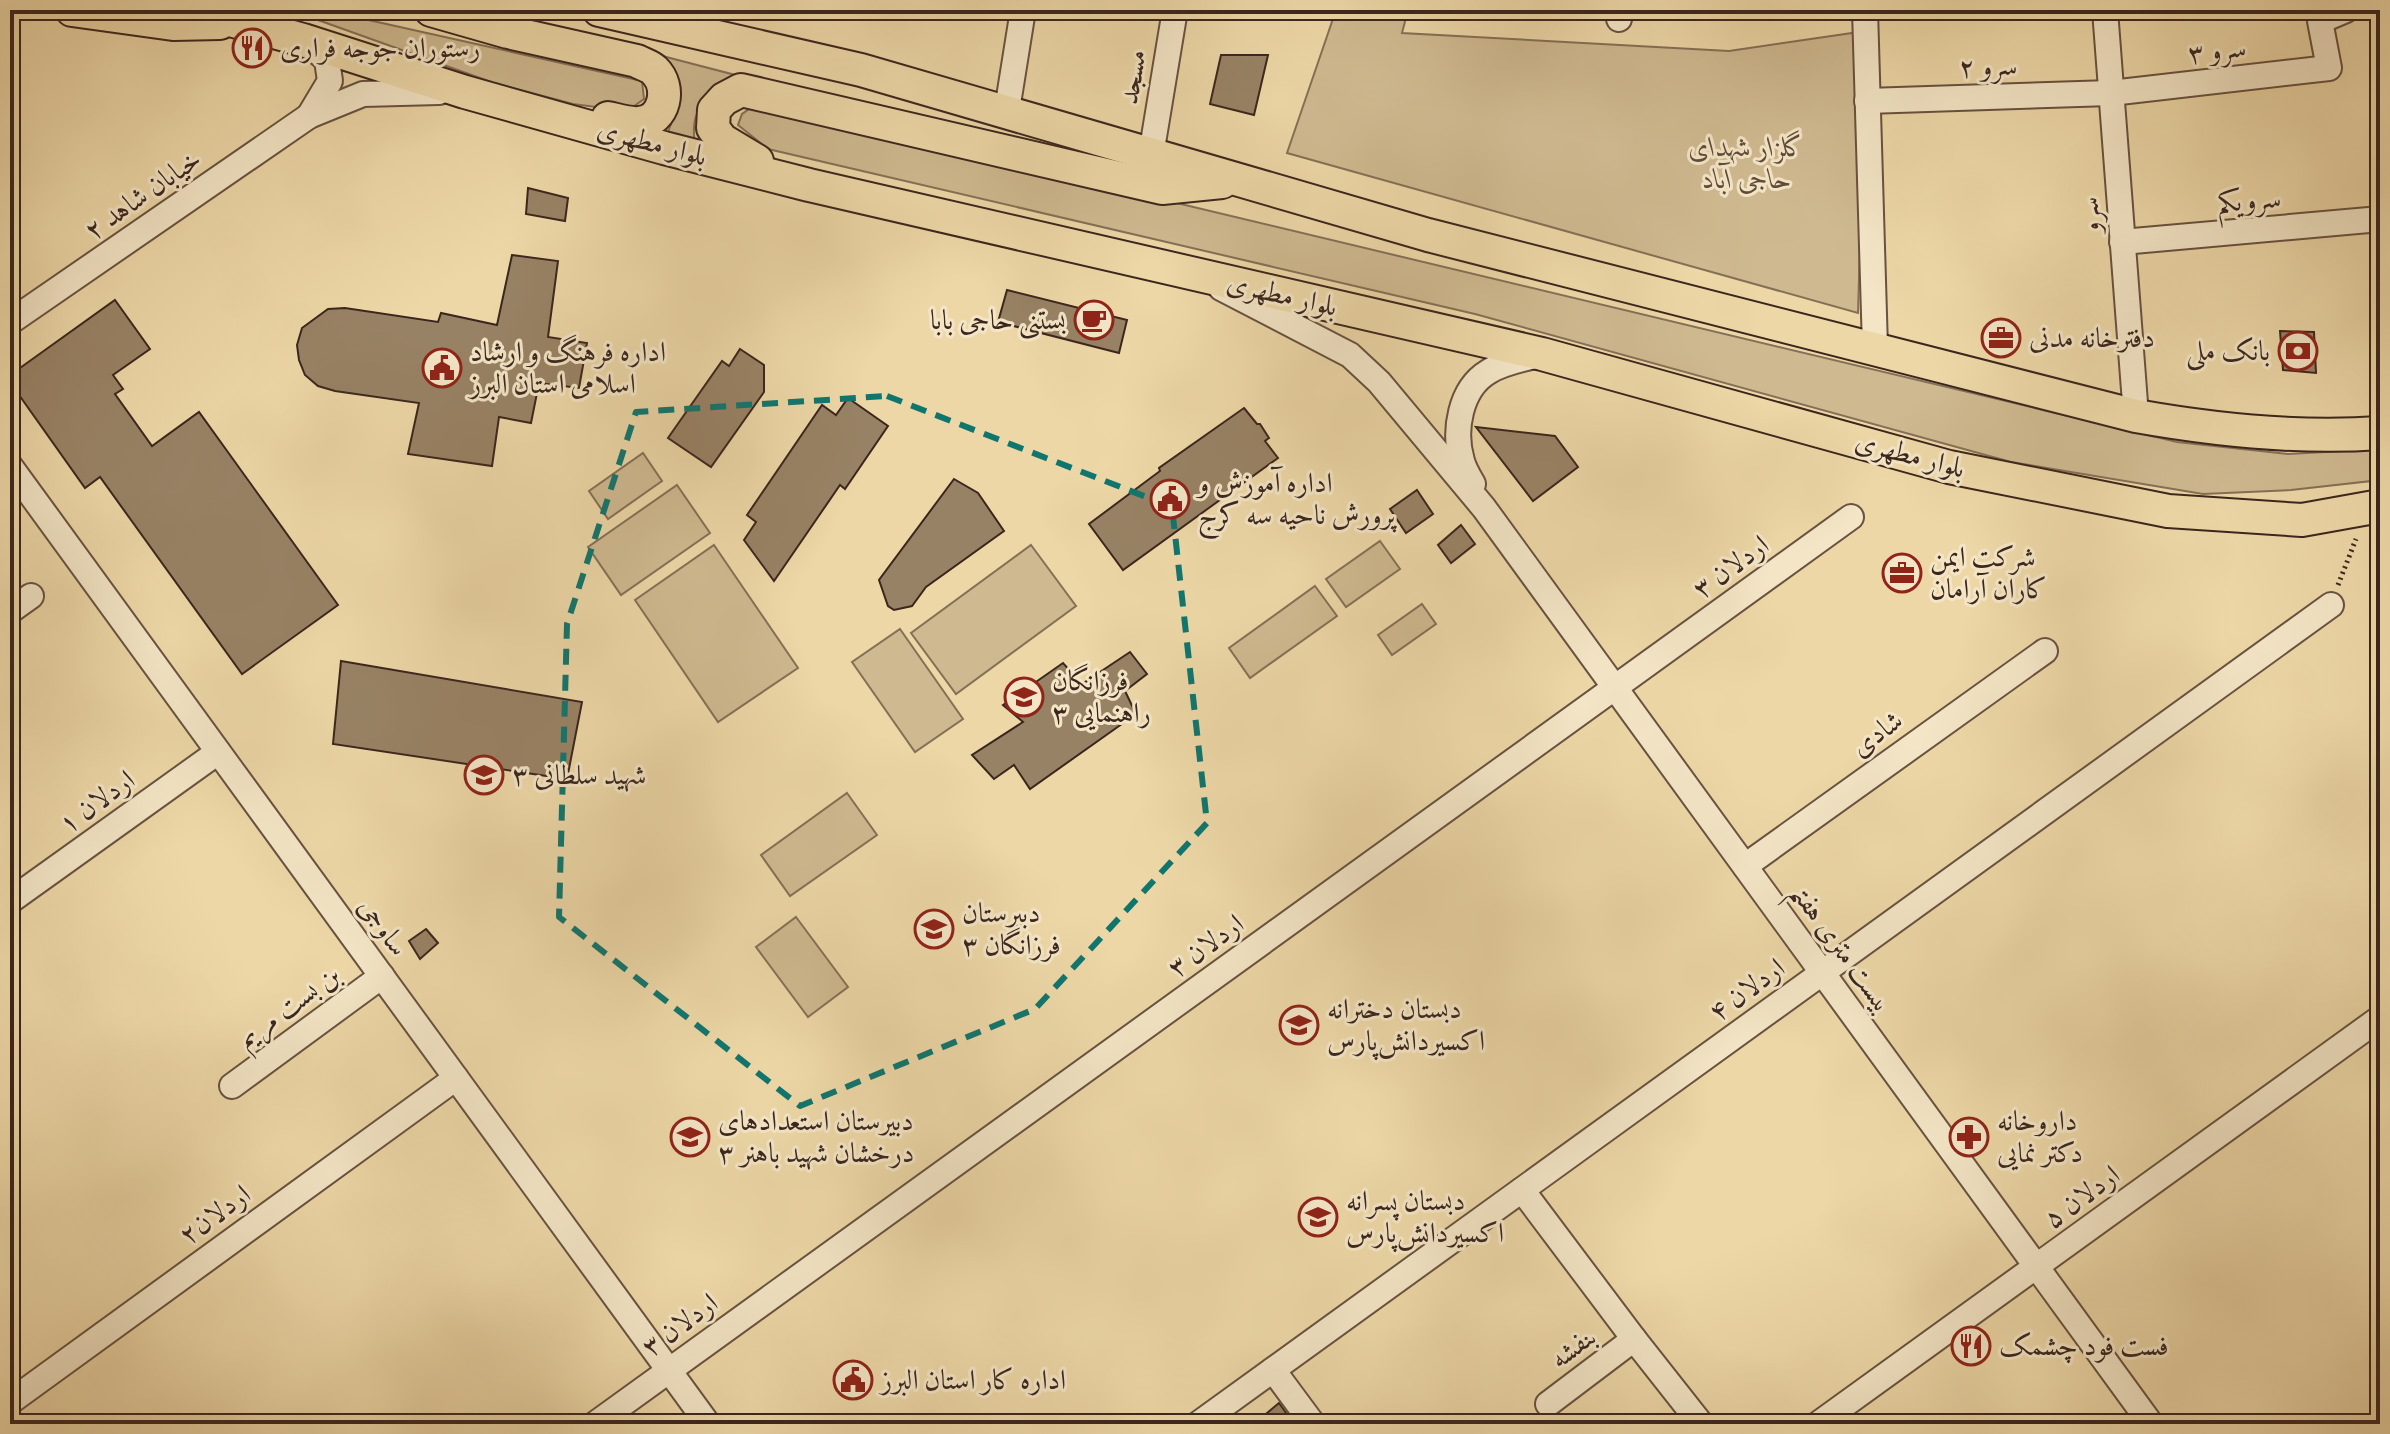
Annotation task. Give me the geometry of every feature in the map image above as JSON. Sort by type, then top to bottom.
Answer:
[{"type":"main road","points":[[72,10],[173,24],[238,22]]},
{"type":"main road","name":"بلوار مطهری","points":[[194,10],[664,148],[809,185],[1542,354],[1949,467],[2168,511],[2302,520],[2374,515]]},
{"type":"main road","points":[[431,10],[508,32],[637,61],[655,71],[664,90],[664,105],[652,119],[638,124],[547,103],[514,104]]},
{"type":"main road","points":[[599,10],[861,70],[1428,235],[2136,416],[2191,426],[2291,433],[2342,436],[2380,433]]},
{"type":"main road","points":[[809,185],[747,157],[722,140],[713,128],[714,110],[724,99],[741,90],[1162,188],[1241,180]]},
{"type":"street","points":[[1007,110],[1023,10]]},
{"type":"street","name":"مسجد","points":[[1151,155],[1175,10]]},
{"type":"street","name":"سرو","points":[[2105,10],[2136,416]]},
{"type":"street","name":"سرو ۳","points":[[2111,93],[2329,68],[2320,21],[2346,10]]},
{"type":"street","points":[[1862,11],[1875,348]]},
{"type":"street","points":[[303,40],[327,60],[330,81],[309,116]]},
{"type":"street","points":[[309,116],[363,94],[465,92]]},
{"type":"street","name":"سرو ۲","points":[[1867,101],[2111,93]]},
{"type":"street","name":"خیابان شاهد ۲","points":[[10,322],[309,116]]},
{"type":"street","name":"سرویکم","points":[[2122,242],[2380,219]]},
{"type":"street","points":[[1194,275],[1350,355],[1379,382],[1484,508]]},
{"type":"street","points":[[1484,508],[1462,460],[1460,431],[1463,403],[1472,385],[1490,370],[1542,354]]},
{"type":"street","name":"ساوجی","points":[[10,466],[708,1424]]},
{"type":"street","name":"بیست متری هفتم","points":[[1484,508],[2150,1424]]},
{"type":"street","name":"اردلان ۳","points":[[595,1424],[1851,517]]},
{"type":"street","points":[[10,611],[31,596]]},
{"type":"street","name":"اردلان ۴","points":[[1198,1424],[2331,605]]},
{"type":"street","name":"شادی","points":[[1745,866],[2045,651]]},
{"type":"street","name":"اردلان ۱","points":[[10,901],[218,752]]},
{"type":"street","name":"بن بست مریم","points":[[232,1086],[382,976]]},
{"type":"street","name":"اردلان ۵","points":[[1818,1424],[2380,1018]]},
{"type":"street","name":"اردلان۲","points":[[10,1402],[456,1078]]},
{"type":"street","points":[[1522,1190],[1701,1424]]},
{"type":"street","name":"بنفشه","points":[[1548,1404],[1634,1339]]},
{"type":"street","points":[[1273,1370],[1313,1424]]},
{"type":"path","points":[[2331,605],[2374,515]]},
{"type":"highlighted area","points":[[887,396],[1172,507],[1207,823],[1035,1009],[800,1106],[559,917],[567,624],[636,412]]},
{"type":"green space","points":[[290,10],[319,10],[364,19],[642,81],[644,99],[627,111],[573,104],[494,83]]},
{"type":"green space","name":"گلزار شهدای حاجی آباد","points":[[1336,10],[1408,10],[1402,33],[1729,51],[1866,31],[1858,313],[1287,153]]},
{"type":"green space","points":[[647,52],[743,77],[705,102],[699,110],[695,118],[695,143],[667,135],[675,112]]},
{"type":"green space","points":[[758,103],[2177,442],[2288,454],[2380,449],[2380,480],[2291,490],[2203,494],[2011,462],[1475,314],[768,149],[738,125],[742,114]]},
{"type":"green space","points":[[643,453],[662,481],[608,519],[589,491]]},
{"type":"green space","points":[[677,485],[710,533],[621,595],[588,547]]},
{"type":"green space","points":[[1380,541],[1400,569],[1346,607],[1326,579]]},
{"type":"green space","points":[[714,545],[798,668],[718,722],[635,600]]},
{"type":"green space","points":[[1031,545],[1076,606],[956,694],[911,633]]},
{"type":"green space","points":[[1315,586],[1337,616],[1250,678],[1229,648]]},
{"type":"green space","points":[[1422,604],[1436,624],[1392,655],[1378,635]]},
{"type":"green space","points":[[900,629],[963,719],[915,752],[852,662]]},
{"type":"green space","points":[[847,793],[877,835],[790,896],[761,855]]},
{"type":"green space","points":[[796,917],[848,987],[808,1017],[756,947]]},
{"type":"building","points":[[1221,55],[1268,55],[1254,115],[1210,104]]},
{"type":"building","points":[[528,188],[568,198],[565,221],[526,214]]},
{"type":"building","name":"اداره فرهنگ و ارشاد اسلامی استان البرز","points":[[512,255],[558,261],[548,337],[587,343],[579,388],[539,383],[531,423],[499,417],[492,466],[408,454],[419,403],[335,391],[318,386],[305,375],[297,345],[302,328],[328,309],[345,308],[438,322],[441,313],[497,325]]},
{"type":"building","points":[[1007,290],[1127,320],[1119,353],[998,322]]},
{"type":"building","points":[[115,300],[150,349],[113,375],[123,389],[115,394],[152,446],[199,412],[338,605],[242,674],[100,477],[85,488],[12,385],[14,374],[20,368]]},
{"type":"building","name":"بانک ملی","points":[[2280,331],[2314,332],[2316,373],[2283,370]]},
{"type":"building","points":[[740,349],[764,365],[764,392],[711,467],[668,438],[722,361],[729,366]]},
{"type":"building","points":[[848,398],[888,426],[845,489],[840,485],[774,581],[744,540],[756,522],[747,515],[822,405],[836,415]]},
{"type":"building","points":[[1244,408],[1260,424],[1269,438],[1265,441],[1278,458],[1123,570],[1089,524],[1160,471],[1159,468]]},
{"type":"building","points":[[1476,427],[1555,436],[1578,467],[1533,501]]},
{"type":"building","points":[[954,479],[978,493],[1004,531],[926,587],[912,606],[894,610],[888,606],[879,580]]},
{"type":"building","points":[[1417,490],[1433,514],[1406,533],[1390,509]]},
{"type":"building","points":[[1461,525],[1475,544],[1451,563],[1438,545]]},
{"type":"building","points":[[1130,652],[1147,674],[1125,691],[1136,714],[1030,789],[1014,765],[994,779],[972,755],[1023,722],[1003,705],[1063,663],[1082,684]]},
{"type":"building","points":[[341,661],[582,702],[567,779],[333,744]]},
{"type":"building","points":[[426,929],[438,943],[420,959],[409,941]]},
{"type":"building","points":[[1279,1403],[1294,1424],[1254,1424]]},
{"type":"place","name":"رستوران جوجه فراری","points":[[252,48]]},
{"type":"place","name":"بستنی حاجی بابا","points":[[1094,320]]},
{"type":"place","name":"دفترخانه مدنی","points":[[2001,338]]},
{"type":"place","name":"بانک ملی","points":[[2298,351]]},
{"type":"place","name":"اداره فرهنگ و ارشاد اسلامی استان البرز","points":[[442,368]]},
{"type":"place","name":"اداره آموزش و پرورش ناحیه سه کرج","points":[[1170,499]]},
{"type":"place","name":"شرکت ایمن کاران آرامان","points":[[1902,573]]},
{"type":"place","name":"فرزانگان ۳ راهنمایی","points":[[1024,697]]},
{"type":"place","name":"شهید سلطانی ۳","points":[[484,775]]},
{"type":"place","name":"دبیرستان فرزانگان ۳","points":[[934,929]]},
{"type":"place","name":"دبستان دخترانه اکسیردانش‌پارس","points":[[1299,1025]]},
{"type":"place","name":"دبیرستان استعدادهای درخشان شهید باهنر ۳","points":[[690,1137]]},
{"type":"place","name":"داروخانه دکتر نمایی","points":[[1969,1137]]},
{"type":"place","name":"دبستان پسرانه اکسیر‌دانش‌پارس","points":[[1318,1217]]},
{"type":"place","name":"فست فود چشمک","points":[[1971,1346]]},
{"type":"place","name":"اداره کار استان البرز","points":[[853,1380]]}]
